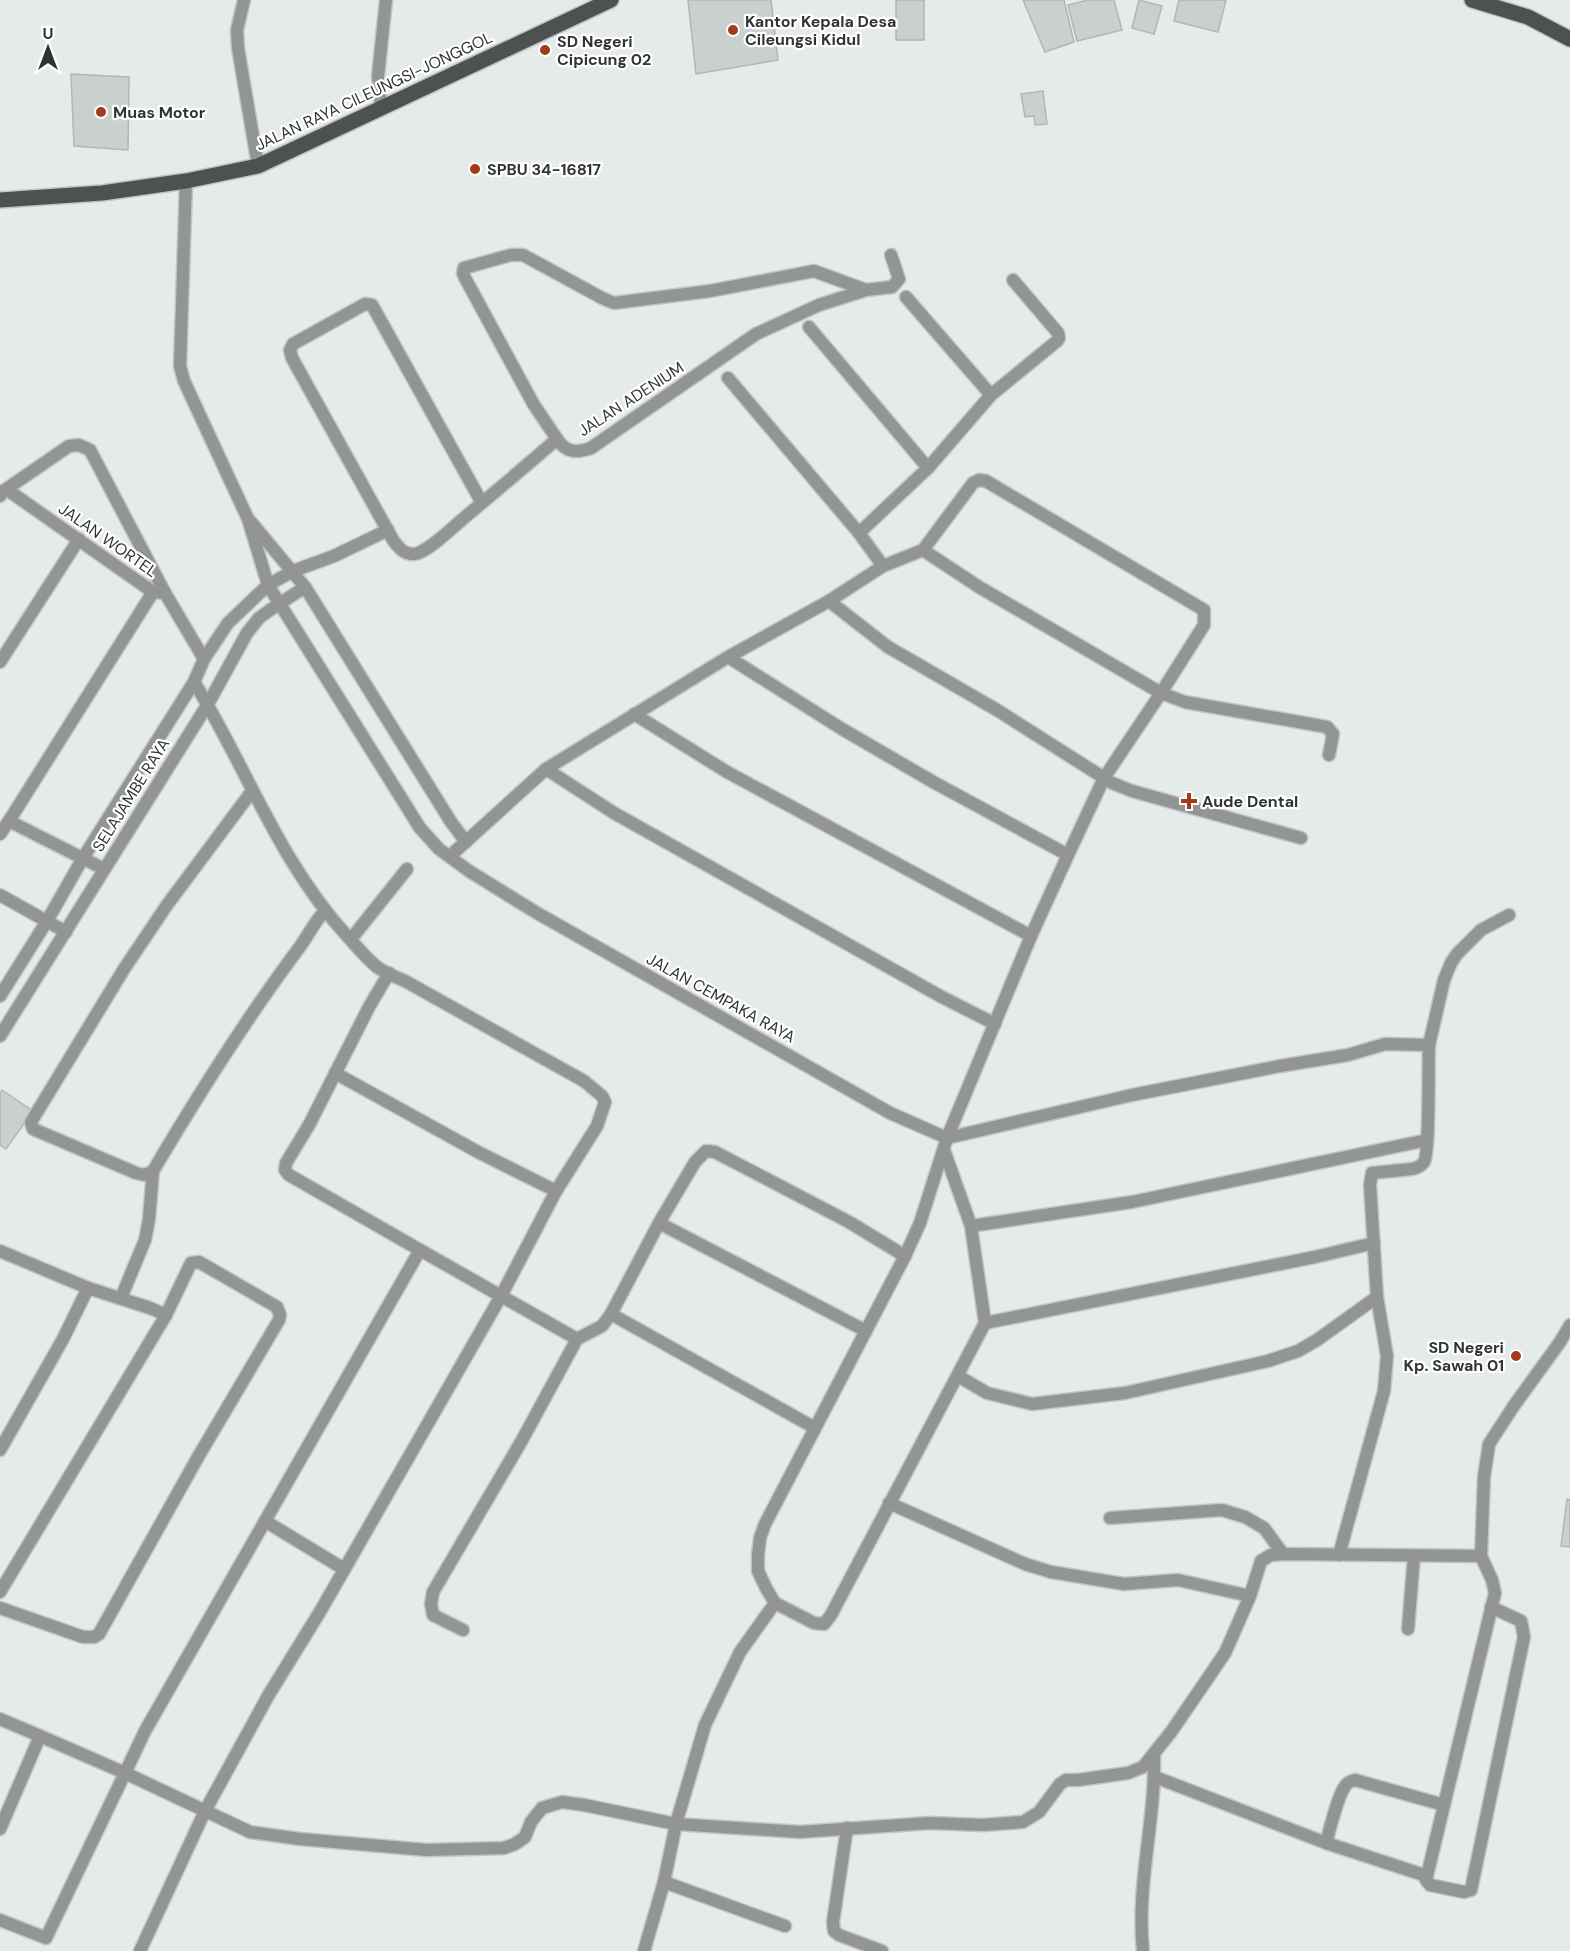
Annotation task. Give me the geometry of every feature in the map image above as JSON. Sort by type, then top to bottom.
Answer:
[{"type":"main road","name":"JALAN RAYA CILEUNGSI-JONGGOL","points":[[0,200],[102,193],[186,181],[258,166],[611,0]]},
{"type":"main road","points":[[1472,0],[1528,17],[1570,39]]},
{"type":"street","points":[[244,0],[237,30],[238,48],[258,166]]},
{"type":"street","points":[[381,108],[378,76],[386,0]]},
{"type":"street","points":[[186,181],[181,374],[248,519],[305,586],[463,838]]},
{"type":"street","points":[[557,439],[534,405],[465,278],[464,268],[511,255],[523,255],[602,298],[618,303],[710,291],[814,271],[866,290]]},
{"type":"street","name":"JALAN ADENIUM","points":[[388,530],[393,540],[404,552],[419,553],[557,439],[563,448],[571,451],[591,448],[756,334],[819,305],[866,290],[892,287],[899,279],[891,255]]},
{"type":"street","points":[[862,537],[928,468],[991,395],[1059,338],[1058,333],[1013,280]]},
{"type":"street","points":[[906,297],[991,395]]},
{"type":"street","points":[[0,996],[228,623],[268,585],[388,530],[292,358],[290,350],[293,344],[365,304],[372,305],[482,503]]},
{"type":"street","points":[[809,327],[928,468]]},
{"type":"street","points":[[728,378],[862,537],[883,566]]},
{"type":"street","points":[[0,834],[159,592],[90,450],[79,445],[69,446],[3,493]]},
{"type":"street","points":[[450,856],[463,838],[546,769],[728,657],[829,601],[883,566],[923,550],[973,483],[979,480],[986,481],[1204,610],[1204,625],[1164,694],[1108,780],[1068,855],[946,1144],[920,1223],[905,1257],[765,1524],[760,1538],[758,1571],[775,1603],[814,1623],[824,1624],[985,1323],[971,1226],[946,1144]]},
{"type":"street","name":"JALAN WORTEL","points":[[3,493],[9,491],[159,592],[204,660]]},
{"type":"street","name":"JALAN CEMPAKA RAYA","points":[[248,519],[268,585],[420,828],[439,849],[482,880],[622,962],[946,1144]]},
{"type":"street","points":[[0,662],[79,539]]},
{"type":"street","points":[[923,550],[979,586],[1164,694],[1185,702],[1327,727],[1333,734],[1329,755]]},
{"type":"street","name":"SELAJAMBE RAYA","points":[[0,1036],[208,704],[247,633],[259,618],[305,586]]},
{"type":"street","points":[[829,601],[888,647],[997,710],[1108,780],[1132,791],[1301,838]]},
{"type":"street","points":[[728,657],[851,735],[1068,855]]},
{"type":"street","points":[[140,1951],[205,1811],[286,1665],[321,1610],[501,1296],[556,1191],[597,1126],[605,1102],[602,1096],[584,1081],[384,970],[364,954],[325,911],[301,877],[194,682]]},
{"type":"street","points":[[634,714],[726,772],[1032,936]]},
{"type":"street","points":[[546,769],[614,813],[940,996],[995,1024]]},
{"type":"street","points":[[153,1172],[145,1175],[136,1173],[36,1130],[31,1122],[124,969],[167,905],[252,791]]},
{"type":"street","points":[[9,821],[104,869]]},
{"type":"street","points":[[351,939],[407,869]]},
{"type":"street","points":[[0,895],[66,932]]},
{"type":"street","points":[[121,1298],[145,1240],[153,1172],[201,1090],[253,1011],[325,911]]},
{"type":"street","points":[[1339,1555],[1384,1391],[1387,1356],[1377,1297],[1370,1185],[1372,1173],[1419,1167],[1425,1161],[1428,1045],[1444,980],[1457,954],[1481,930],[1509,915]]},
{"type":"street","points":[[384,970],[369,1006],[335,1073],[286,1163],[287,1173],[577,1339]]},
{"type":"street","points":[[946,1144],[1132,1095],[1348,1055],[1385,1044],[1428,1045]]},
{"type":"street","points":[[335,1073],[478,1152],[556,1191]]},
{"type":"street","points":[[971,1226],[1132,1202],[1427,1140]]},
{"type":"street","points":[[463,1630],[433,1615],[431,1604],[433,1592],[521,1442],[577,1339],[602,1326],[611,1314],[659,1223],[695,1162],[706,1151],[716,1152],[849,1222],[905,1257]]},
{"type":"street","points":[[659,1223],[866,1331]]},
{"type":"street","points":[[985,1323],[1374,1244]]},
{"type":"street","points":[[40,1951],[145,1731],[420,1250]]},
{"type":"street","points":[[0,1252],[88,1288],[137,1303],[166,1315]]},
{"type":"street","points":[[0,1592],[166,1315],[190,1265],[196,1261],[274,1305],[280,1315],[99,1634],[94,1637],[83,1637],[0,1608]]},
{"type":"street","points":[[0,1450],[63,1339],[88,1288]]},
{"type":"street","points":[[958,1376],[987,1393],[1032,1404],[1125,1393],[1268,1361],[1298,1351],[1317,1341],[1377,1297]]},
{"type":"street","points":[[611,1314],[815,1428]]},
{"type":"street","points":[[1491,1607],[1521,1621],[1524,1637],[1471,1890],[1464,1892],[1430,1885],[1426,1882],[1494,1587],[1481,1556],[1483,1486],[1490,1444],[1570,1325]]},
{"type":"street","points":[[889,1503],[1025,1564],[1051,1572],[1124,1584],[1178,1580],[1250,1596]]},
{"type":"street","points":[[1110,1518],[1222,1510],[1245,1517],[1264,1528],[1282,1554]]},
{"type":"street","points":[[265,1521],[344,1569]]},
{"type":"street","points":[[0,1719],[125,1773],[250,1832],[300,1839],[427,1851],[504,1848],[525,1837],[531,1822],[542,1808],[562,1802],[676,1824],[800,1832],[930,1823],[1017,1824],[1029,1820],[1039,1812],[1060,1784],[1066,1780],[1128,1773],[1143,1767],[1207,1683],[1225,1653],[1250,1596],[1261,1561],[1270,1555],[1481,1556]]},
{"type":"street","points":[[1408,1629],[1414,1556]]},
{"type":"street","points":[[644,1951],[664,1882],[676,1824],[705,1725],[740,1652],[775,1603]]},
{"type":"street","points":[[0,1829],[40,1736]]},
{"type":"street","points":[[1143,1951],[1142,1902],[1155,1777],[1154,1754]]},
{"type":"street","points":[[1155,1777],[1326,1843],[1427,1876]]},
{"type":"street","points":[[1326,1843],[1341,1795],[1350,1781],[1354,1780],[1444,1805]]},
{"type":"street","points":[[847,1828],[833,1922],[834,1931],[882,1951]]},
{"type":"street","points":[[664,1882],[785,1926]]},
{"type":"street","points":[[0,1920],[46,1938]]},
{"type":"building","name":"Kantor Kepala Desa Cileungsi Kidul","points":[[688,0],[771,0],[778,60],[696,74]]},
{"type":"building","points":[[896,0],[924,0],[924,40],[896,40]]},
{"type":"building","points":[[1023,0],[1064,0],[1074,42],[1045,52]]},
{"type":"building","points":[[1088,0],[1114,0],[1122,30],[1077,41],[1068,5]]},
{"type":"building","points":[[1139,0],[1162,6],[1154,34],[1132,28]]},
{"type":"building","points":[[1179,0],[1226,0],[1218,32],[1174,21]]},
{"type":"building","name":"Muas Motor","points":[[71,74],[129,77],[128,150],[74,146]]},
{"type":"building","points":[[1043,91],[1047,124],[1035,125],[1034,116],[1025,117],[1021,94]]},
{"type":"building","points":[[2,1090],[33,1111],[6,1149],[0,1145],[0,1093]]},
{"type":"building","points":[[1567,1499],[1570,1500],[1570,1547],[1561,1546]]},
{"type":"place","name":"Kantor Kepala Desa Cileungsi Kidul","points":[[733,30]]},
{"type":"place","name":"SD Negeri Cipicung 02","points":[[545,50]]},
{"type":"place","name":"Muas Motor","points":[[101,112]]},
{"type":"place","name":"SPBU 34-16817","points":[[475,169]]},
{"type":"place","name":"Aude Dental","points":[[1189,801]]},
{"type":"place","name":"SD Negeri Kp. Sawah 01","points":[[1516,1356]]}]
